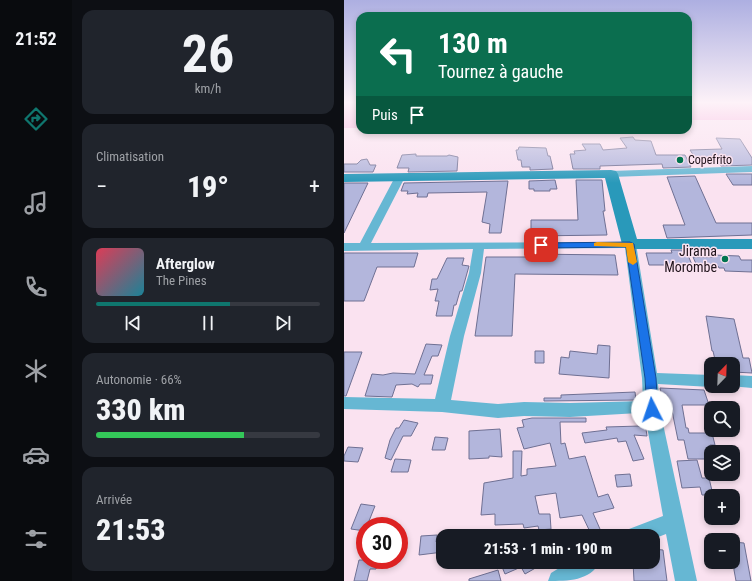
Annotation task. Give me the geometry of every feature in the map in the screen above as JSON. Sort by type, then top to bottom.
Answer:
[{"type":"street","points":[[344,178],[611,174],[752,169]]},
{"type":"street","points":[[611,174],[630,244],[650,378],[652,410],[686,581]]},
{"type":"street","points":[[364,246],[400,177]]},
{"type":"street","points":[[344,247],[752,244]]},
{"type":"street","points":[[442,406],[458,336],[475,273],[479,246]]},
{"type":"street","points":[[650,378],[704,381]]},
{"type":"street","points":[[740,382],[752,382]]},
{"type":"street","points":[[344,403],[442,406],[498,411],[639,406],[652,410]]},
{"type":"street","points":[[653,529],[674,522]]},
{"type":"street","points":[[559,581],[578,569]]},
{"type":"building","points":[[633,137],[635,140],[651,141],[656,155],[685,155],[691,167],[663,168],[662,164],[600,166],[600,169],[573,169],[570,154],[575,154],[574,151],[586,150],[582,144],[600,144],[603,150],[627,148],[620,138]]},
{"type":"building","points":[[716,138],[740,139],[752,158],[752,165],[721,166],[718,161],[698,162],[690,150],[722,149]]},
{"type":"building","points":[[519,147],[546,148],[548,156],[550,156],[553,169],[530,170],[530,167],[522,167],[521,160],[518,160],[516,150],[518,150]]},
{"type":"building","points":[[416,154],[416,156],[449,155],[458,157],[457,171],[408,172],[409,168],[397,168],[402,155]]},
{"type":"building","points":[[367,159],[370,165],[376,165],[373,172],[344,172],[344,164],[357,164],[361,160]]},
{"type":"building","points":[[726,174],[752,174],[752,185],[733,185]]},
{"type":"building","points":[[695,176],[716,223],[752,223],[752,235],[667,238],[663,225],[685,225],[667,177]]},
{"type":"building","points":[[555,180],[557,189],[550,189],[550,191],[534,191],[534,189],[529,189],[529,181]]},
{"type":"building","points":[[576,180],[602,180],[605,211],[603,211],[607,235],[531,236],[531,220],[578,220]]},
{"type":"building","points":[[508,181],[501,233],[489,233],[490,224],[482,222],[487,192],[428,193],[427,197],[417,197],[418,193],[407,194],[408,191],[401,191],[404,183]]},
{"type":"building","points":[[344,183],[368,183],[344,233]]},
{"type":"building","points":[[671,250],[686,250],[692,265],[649,265],[646,253],[672,253]]},
{"type":"building","points":[[344,253],[418,253],[414,267],[377,267],[364,301],[344,301]]},
{"type":"building","points":[[527,254],[615,255],[618,275],[515,274],[512,336],[475,336],[486,257],[526,257]]},
{"type":"building","points":[[713,255],[739,256],[741,260],[752,260],[752,272],[725,271],[724,268],[719,268],[718,266],[697,266],[693,257],[714,257]]},
{"type":"building","points":[[447,258],[464,258],[462,265],[469,266],[462,291],[460,291],[456,305],[454,305],[452,316],[436,316],[439,301],[435,301],[438,289],[430,290],[432,279],[437,279]]},
{"type":"building","points":[[706,316],[734,319],[743,358],[749,358],[752,373],[740,372],[740,357],[714,357]]},
{"type":"building","points":[[426,344],[442,345],[438,356],[432,356],[424,375],[433,375],[431,384],[420,384],[418,387],[412,384],[396,385],[392,397],[365,396],[372,374],[415,374]]},
{"type":"building","points":[[598,345],[610,346],[609,378],[559,374],[561,357],[569,358],[570,351],[597,354]]},
{"type":"building","points":[[535,351],[544,351],[544,363],[535,363]]},
{"type":"building","points":[[344,352],[362,352],[346,396],[344,396]]},
{"type":"building","points":[[660,388],[704,390],[708,401],[704,401],[704,405],[682,405],[686,428],[688,428],[689,433],[704,433],[704,437],[713,437],[715,445],[704,445],[704,459],[688,459],[684,440],[678,440],[670,401],[663,401]]},
{"type":"building","points":[[635,392],[636,400],[544,401],[544,398],[561,398],[561,395]]},
{"type":"building","points":[[638,415],[644,416],[647,436],[634,435],[644,459],[633,461],[626,441],[618,442],[617,438],[585,443],[582,433],[607,430],[606,427],[640,426]]},
{"type":"building","points":[[532,418],[586,418],[586,422],[560,422],[561,444],[565,443],[569,459],[585,456],[598,497],[608,494],[614,508],[593,513],[600,529],[589,529],[582,515],[560,518],[556,493],[535,496],[539,514],[550,514],[551,529],[539,529],[538,526],[524,528],[523,524],[495,525],[495,514],[481,515],[484,483],[513,478],[513,451],[522,451],[521,476],[527,475],[527,469],[556,466],[550,443],[524,449],[517,428],[524,427],[522,420]]},
{"type":"building","points":[[404,420],[418,423],[411,436],[403,436],[391,460],[385,458],[390,440],[396,428],[399,428]]},
{"type":"building","points":[[500,429],[502,457],[489,456],[489,458],[469,459],[469,431]]},
{"type":"building","points":[[435,437],[448,438],[445,450],[432,450]]},
{"type":"building","points":[[348,447],[363,448],[358,462],[344,461],[344,456]]},
{"type":"building","points":[[395,459],[411,460],[408,472],[391,472]]},
{"type":"building","points":[[697,460],[702,478],[704,478],[704,481],[710,481],[712,489],[704,489],[704,495],[702,495],[700,487],[682,488],[677,461]]},
{"type":"building","points":[[630,474],[632,486],[617,487],[615,475]]},
{"type":"building","points":[[361,504],[375,506],[371,517],[356,517],[356,530],[351,529]]},
{"type":"building","points":[[436,535],[436,553],[419,555],[421,536]]},
{"type":"building","points":[[740,543],[744,543],[751,581],[736,581],[734,570],[740,569]]},
{"type":"building","points":[[660,550],[663,550],[667,581],[634,581],[633,569],[660,569]]},
{"type":"building","points":[[357,569],[370,569],[367,581],[354,581]]},
{"type":"building","points":[[503,569],[516,569],[505,574]]},
{"type":"building","points":[[522,569],[534,569],[525,574]]},
{"type":"building","points":[[498,570],[501,581],[469,581],[469,579]]},
{"type":"slow traffic","points":[[597,244],[630,244],[633,262]]},
{"type":"place","name":"Copefrito","points":[[680,160]]},
{"type":"place","name":"Jirama Morombe","points":[[725,259]]},
{"type":"route","points":[[541,245],[630,244],[650,378],[652,410]]}]
